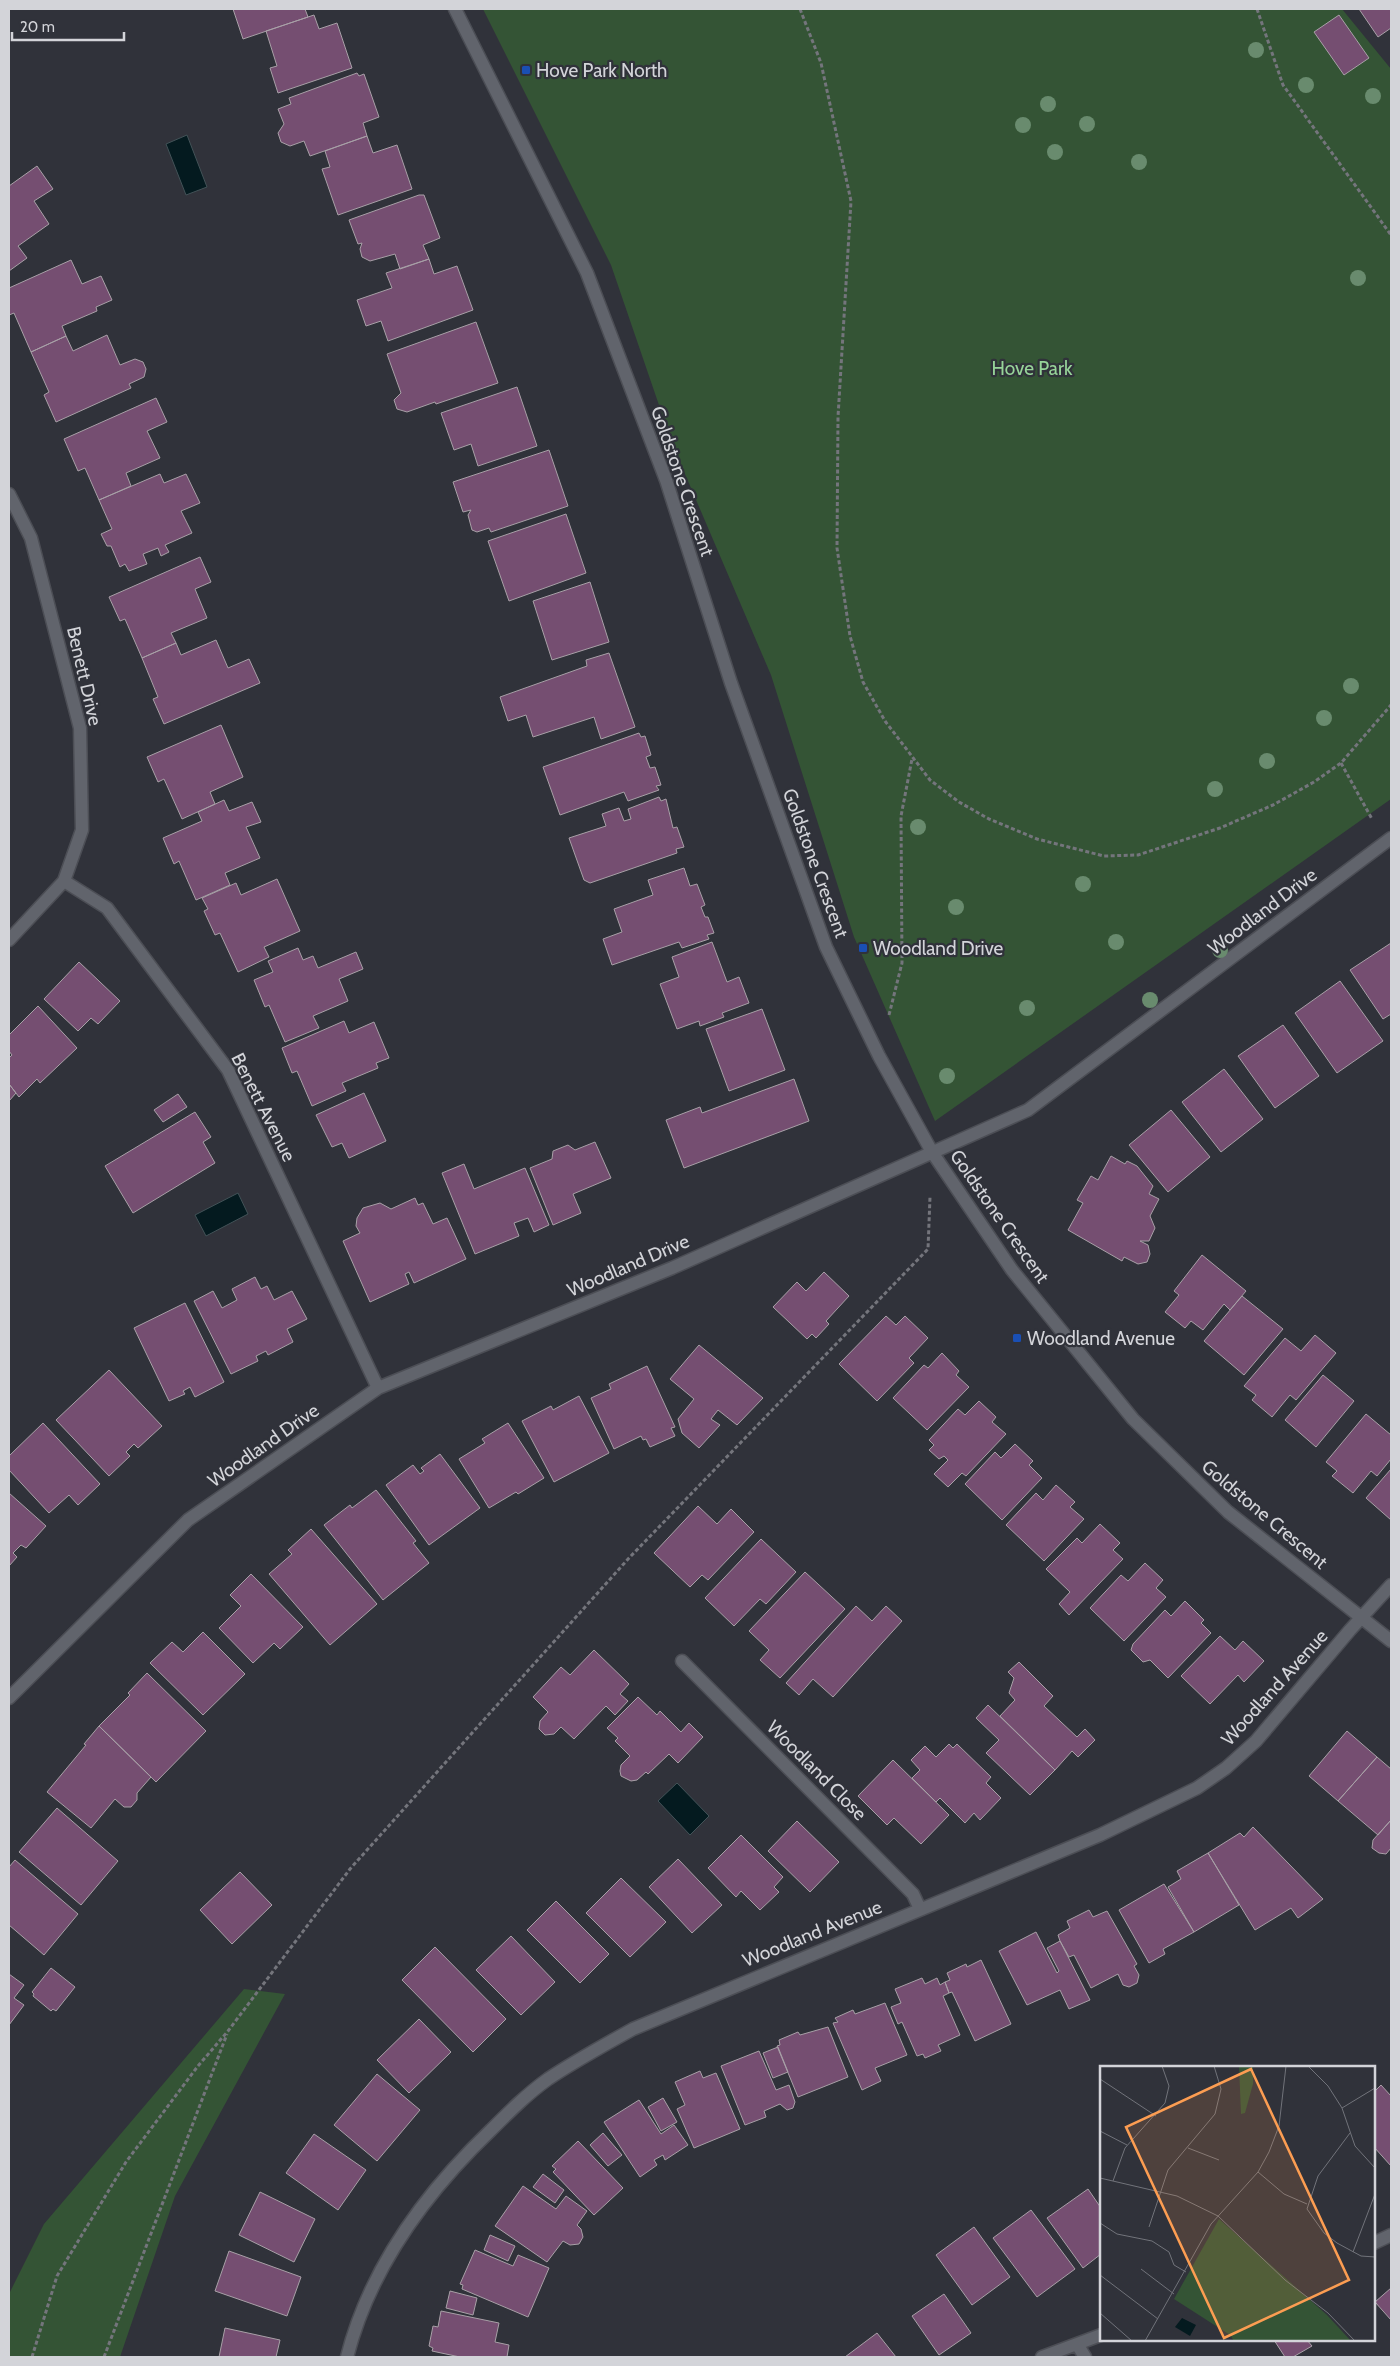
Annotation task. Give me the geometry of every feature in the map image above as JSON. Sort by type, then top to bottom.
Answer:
[{"type":"street","name":"Goldstone Crescent","points":[[455,9],[587,273],[666,480],[731,683],[826,947],[879,1056],[932,1152],[1012,1270],[1133,1419],[1228,1512],[1391,1641]]},
{"type":"street","name":"Benett Drive","points":[[9,494],[32,538],[80,728],[82,830],[64,881],[9,940]]},
{"type":"street","name":"Woodland Drive","points":[[9,1698],[188,1520],[378,1388],[672,1268],[1028,1110],[1388,840]]},
{"type":"street","name":"Benett Avenue","points":[[64,881],[107,908],[228,1070],[378,1388]]},
{"type":"street","name":"Woodland Avenue","points":[[347,2357],[361,2314],[377,2277],[394,2244],[415,2214],[440,2181],[467,2153],[521,2101],[546,2081],[574,2062],[632,2029],[1100,1835],[1197,1788],[1226,1768],[1256,1742],[1391,1586]]},
{"type":"street","name":"Woodland Close","points":[[682,1661],[913,1894],[920,1909]]},
{"type":"street","points":[[1375,2243],[1391,2235]]},
{"type":"street","points":[[1042,2357],[1100,2335]]},
{"type":"street","points":[[1077,2344],[1085,2357]]},
{"type":"path","points":[[800,9],[821,63],[851,201],[838,417],[837,548],[848,626],[863,682],[884,721],[930,780],[958,802],[989,819],[1052,844],[1091,853],[1122,856],[1138,855],[1181,842],[1256,813],[1314,782],[1341,763],[1391,705]]},
{"type":"path","points":[[1257,9],[1283,85],[1391,235]]},
{"type":"path","points":[[879,1056],[902,963],[902,816],[912,758]]},
{"type":"path","points":[[1341,763],[1388,840]]},
{"type":"path","points":[[32,2357],[57,2276],[126,2162],[198,2066],[228,2032],[350,1869],[635,1551],[928,1249],[932,1152]]},
{"type":"path","points":[[104,2357],[228,2032]]},
{"type":"green space","name":"Hove Park","points":[[483,9],[1342,9],[1391,69],[1391,799],[935,1121],[854,937],[771,675],[673,446],[611,265]]},
{"type":"green space","points":[[244,1989],[285,1994],[175,2196],[120,2357],[9,2357],[9,2294],[44,2224]]},
{"type":"water","points":[[187,135],[207,187],[186,195],[166,144]]},
{"type":"water","points":[[238,1193],[248,1214],[206,1236],[195,1215]]},
{"type":"water","points":[[677,1783],[709,1816],[690,1835],[658,1801]]},
{"type":"building","points":[[233,9],[305,9],[308,17],[243,39]]},
{"type":"building","points":[[1359,9],[1391,9],[1391,28],[1378,37]]},
{"type":"building","points":[[314,15],[319,29],[337,23],[352,68],[278,93],[270,68],[277,66],[266,31]]},
{"type":"building","points":[[1339,15],[1369,58],[1344,75],[1314,32]]},
{"type":"building","points":[[357,73],[359,76],[364,74],[379,117],[363,123],[367,136],[310,156],[304,141],[290,146],[281,142],[278,133],[284,124],[278,109],[291,104],[289,98]]},
{"type":"building","points":[[367,136],[373,153],[397,145],[412,189],[338,215],[322,169],[330,167],[325,151]]},
{"type":"building","points":[[37,166],[53,189],[34,201],[49,224],[18,246],[27,258],[9,271],[9,186]]},
{"type":"building","points":[[419,195],[424,195],[440,238],[423,245],[429,259],[400,269],[395,254],[370,261],[362,257],[360,249],[362,243],[358,244],[349,220]]},
{"type":"building","points":[[429,259],[434,274],[457,266],[473,310],[388,341],[381,321],[366,326],[357,300],[392,288],[386,273]]},
{"type":"building","points":[[71,260],[82,284],[101,276],[112,300],[96,307],[97,311],[62,326],[66,336],[31,352],[14,313],[9,315],[9,288]]},
{"type":"building","points":[[476,322],[498,383],[407,412],[397,409],[394,400],[401,393],[387,354]]},
{"type":"building","points":[[107,335],[120,365],[135,359],[143,362],[146,369],[144,377],[129,384],[131,388],[56,422],[44,395],[49,392],[31,352],[66,336],[73,351]]},
{"type":"building","points":[[517,387],[537,446],[478,466],[471,444],[454,450],[441,413]]},
{"type":"building","points":[[156,398],[167,422],[147,431],[160,458],[126,473],[131,486],[99,500],[85,468],[78,471],[64,439]]},
{"type":"building","points":[[549,450],[568,506],[491,532],[489,528],[477,532],[472,530],[468,515],[471,510],[463,512],[453,482]]},
{"type":"building","points":[[160,474],[164,483],[186,474],[200,503],[181,511],[192,533],[165,545],[169,552],[161,556],[158,548],[143,554],[147,564],[129,571],[125,564],[120,567],[111,546],[107,546],[101,534],[112,529],[99,500]]},
{"type":"building","points":[[566,514],[586,573],[509,601],[488,541]]},
{"type":"building","points":[[200,557],[211,582],[195,589],[207,618],[171,633],[176,643],[142,658],[125,619],[120,621],[109,597]]},
{"type":"building","points":[[590,582],[609,642],[552,660],[533,601]]},
{"type":"building","points":[[216,640],[228,668],[249,659],[260,683],[164,724],[153,699],[158,697],[142,658],[176,643],[181,655]]},
{"type":"building","points":[[609,653],[635,727],[601,739],[594,717],[533,737],[526,715],[508,721],[500,697],[587,666],[586,660]]},
{"type":"building","points":[[221,725],[243,777],[210,792],[215,804],[182,819],[164,779],[158,782],[147,757]]},
{"type":"building","points":[[639,733],[641,737],[645,736],[651,755],[646,757],[650,768],[655,767],[661,785],[656,786],[659,790],[628,801],[624,792],[560,815],[543,767]]},
{"type":"building","points":[[659,797],[661,801],[666,799],[673,828],[677,827],[684,847],[676,849],[677,853],[590,883],[584,880],[569,838],[606,826],[602,814],[619,808],[624,821],[631,819],[628,809]]},
{"type":"building","points":[[224,800],[229,811],[252,802],[261,822],[246,827],[260,858],[225,873],[230,885],[196,900],[179,861],[174,864],[163,838],[202,821],[198,812]]},
{"type":"building","points":[[684,868],[690,886],[697,884],[705,905],[701,907],[705,917],[708,917],[714,933],[707,935],[709,939],[682,948],[679,942],[612,965],[603,939],[622,932],[614,909],[653,895],[648,880]]},
{"type":"building","points":[[277,879],[300,931],[264,947],[269,957],[238,972],[220,933],[215,935],[204,911],[208,909],[202,898],[236,883],[241,895]]},
{"type":"building","points":[[712,942],[727,982],[739,977],[749,1003],[722,1013],[724,1017],[700,1026],[699,1021],[677,1029],[660,984],[679,977],[672,957]]},
{"type":"building","points":[[1391,943],[1391,1014],[1383,1019],[1350,970]]},
{"type":"building","points":[[298,948],[303,960],[313,956],[318,968],[356,952],[363,969],[339,979],[348,1001],[313,1016],[319,1028],[285,1042],[269,1005],[265,1007],[254,980],[273,972],[268,961]]},
{"type":"building","points":[[79,962],[120,1001],[98,1024],[91,1018],[78,1031],[44,999]]},
{"type":"building","points":[[1340,981],[1383,1041],[1337,1073],[1295,1013]]},
{"type":"building","points":[[38,1006],[77,1048],[40,1083],[37,1079],[19,1097],[9,1084],[9,1058],[12,1055],[9,1051],[9,1035]]},
{"type":"building","points":[[762,1009],[785,1070],[729,1091],[706,1029]]},
{"type":"building","points":[[344,1021],[349,1033],[374,1022],[389,1058],[376,1063],[378,1068],[342,1083],[346,1091],[312,1106],[297,1071],[292,1073],[282,1048]]},
{"type":"building","points":[[1283,1025],[1319,1076],[1275,1108],[1238,1056]]},
{"type":"building","points":[[1224,1069],[1263,1119],[1221,1152],[1182,1102]]},
{"type":"building","points":[[794,1079],[809,1121],[684,1168],[666,1120],[700,1107],[702,1113]]},
{"type":"building","points":[[9,1084],[16,1093],[9,1101]]},
{"type":"building","points":[[364,1093],[386,1141],[349,1158],[342,1143],[332,1147],[316,1115]]},
{"type":"building","points":[[178,1094],[187,1107],[163,1122],[154,1110]]},
{"type":"building","points":[[1171,1110],[1210,1157],[1168,1192],[1129,1145]]},
{"type":"building","points":[[195,1112],[211,1137],[203,1142],[215,1163],[133,1213],[105,1166]]},
{"type":"building","points":[[595,1142],[611,1178],[573,1194],[581,1213],[553,1225],[530,1168],[552,1159],[553,1151],[568,1145],[575,1150]]},
{"type":"building","points":[[1111,1156],[1125,1164],[1127,1161],[1137,1166],[1153,1186],[1149,1194],[1159,1199],[1150,1216],[1155,1228],[1149,1241],[1140,1241],[1148,1245],[1150,1254],[1147,1262],[1138,1264],[1124,1257],[1122,1261],[1068,1230],[1083,1203],[1077,1200],[1091,1176],[1098,1180]]},
{"type":"building","points":[[464,1164],[474,1189],[525,1168],[549,1225],[534,1232],[528,1218],[514,1223],[519,1236],[475,1254],[442,1173]]},
{"type":"building","points":[[415,1198],[418,1205],[423,1203],[433,1224],[447,1218],[466,1259],[414,1283],[409,1272],[405,1274],[409,1284],[370,1302],[343,1241],[360,1233],[356,1226],[357,1218],[363,1208],[380,1203],[391,1209]]},
{"type":"building","points":[[1202,1255],[1246,1291],[1230,1310],[1224,1304],[1203,1330],[1191,1321],[1185,1328],[1165,1312],[1179,1295],[1174,1291]]},
{"type":"building","points":[[824,1272],[849,1296],[826,1321],[829,1324],[816,1338],[812,1334],[807,1339],[773,1307],[797,1282],[806,1291]]},
{"type":"building","points":[[255,1277],[261,1289],[267,1286],[274,1300],[292,1291],[307,1319],[287,1329],[293,1342],[268,1355],[266,1351],[256,1356],[258,1361],[231,1374],[194,1301],[213,1291],[222,1308],[237,1300],[232,1289]]},
{"type":"building","points":[[1242,1296],[1283,1329],[1244,1375],[1204,1341]]},
{"type":"building","points":[[185,1303],[224,1382],[195,1397],[190,1387],[183,1391],[185,1394],[169,1401],[134,1328]]},
{"type":"building","points":[[886,1316],[896,1325],[905,1316],[928,1338],[909,1358],[914,1363],[877,1401],[839,1364]]},
{"type":"building","points":[[1315,1335],[1336,1353],[1296,1400],[1290,1395],[1272,1417],[1252,1400],[1256,1395],[1244,1386],[1285,1338],[1301,1351]]},
{"type":"building","points":[[699,1345],[763,1398],[737,1425],[718,1410],[711,1419],[720,1425],[699,1448],[682,1433],[678,1419],[694,1399],[670,1379]]},
{"type":"building","points":[[942,1353],[959,1371],[956,1375],[969,1387],[927,1430],[893,1398],[924,1365],[928,1368]]},
{"type":"building","points":[[647,1366],[675,1427],[671,1428],[675,1436],[650,1447],[646,1439],[643,1440],[641,1436],[614,1449],[591,1398],[611,1389],[609,1384]]},
{"type":"building","points":[[109,1370],[162,1426],[138,1448],[134,1444],[126,1452],[130,1456],[109,1476],[56,1420]]},
{"type":"building","points":[[1323,1375],[1354,1401],[1316,1447],[1285,1420]]},
{"type":"building","points":[[579,1396],[609,1453],[554,1482],[522,1421],[551,1406],[553,1410]]},
{"type":"building","points":[[979,1401],[996,1417],[992,1422],[1006,1434],[966,1476],[962,1473],[948,1487],[934,1474],[948,1460],[944,1456],[939,1459],[929,1450],[934,1445],[929,1440],[958,1409],[965,1415]]},
{"type":"building","points":[[1366,1414],[1391,1435],[1391,1459],[1377,1476],[1371,1471],[1353,1493],[1332,1476],[1337,1471],[1326,1462]]},
{"type":"building","points":[[43,1423],[100,1484],[78,1505],[69,1495],[49,1513],[9,1470],[9,1456]]},
{"type":"building","points":[[508,1423],[544,1478],[518,1494],[516,1492],[489,1508],[459,1459],[485,1443],[482,1439]]},
{"type":"building","points":[[1015,1444],[1033,1461],[1029,1465],[1042,1478],[1002,1520],[965,1484],[995,1452],[1001,1458]]},
{"type":"building","points":[[440,1454],[480,1508],[429,1545],[386,1485],[413,1465],[420,1474],[424,1471],[421,1468]]},
{"type":"building","points":[[1391,1469],[1391,1520],[1366,1498]]},
{"type":"building","points":[[1056,1485],[1075,1502],[1070,1507],[1084,1519],[1044,1561],[1006,1525],[1036,1493],[1043,1500]]},
{"type":"building","points":[[376,1490],[416,1541],[413,1543],[429,1563],[383,1600],[324,1525],[350,1505],[352,1508]]},
{"type":"building","points":[[9,1493],[46,1526],[26,1548],[21,1545],[13,1553],[17,1557],[9,1566]]},
{"type":"building","points":[[698,1506],[717,1524],[731,1509],[754,1532],[708,1580],[702,1575],[690,1587],[654,1553]]},
{"type":"building","points":[[1100,1524],[1120,1543],[1113,1550],[1123,1559],[1069,1615],[1059,1604],[1070,1592],[1046,1569],[1077,1538],[1082,1543]]},
{"type":"building","points":[[311,1529],[377,1604],[330,1645],[269,1574],[292,1554],[288,1550]]},
{"type":"building","points":[[761,1539],[796,1572],[766,1604],[760,1599],[734,1626],[705,1598]]},
{"type":"building","points":[[1145,1563],[1163,1580],[1156,1588],[1166,1597],[1124,1641],[1090,1608],[1121,1575],[1128,1581]]},
{"type":"building","points":[[805,1572],[845,1609],[780,1678],[760,1660],[769,1650],[749,1631]]},
{"type":"building","points":[[251,1574],[303,1627],[280,1649],[274,1643],[253,1663],[219,1628],[241,1606],[230,1595]]},
{"type":"building","points":[[1185,1601],[1204,1620],[1201,1623],[1211,1633],[1168,1678],[1150,1660],[1143,1662],[1131,1650],[1133,1644],[1165,1610],[1171,1616]]},
{"type":"building","points":[[856,1606],[872,1621],[886,1606],[902,1621],[833,1697],[813,1679],[799,1695],[786,1683]]},
{"type":"building","points":[[203,1632],[245,1674],[203,1715],[150,1663],[172,1642],[183,1652]]},
{"type":"building","points":[[1220,1636],[1235,1650],[1243,1641],[1264,1661],[1244,1682],[1238,1675],[1210,1704],[1181,1676]]},
{"type":"building","points":[[594,1650],[629,1684],[620,1694],[628,1701],[615,1715],[606,1706],[574,1739],[561,1727],[554,1734],[545,1735],[539,1729],[540,1721],[548,1712],[533,1697],[561,1667],[570,1675]]},
{"type":"building","points":[[1019,1662],[1053,1696],[1044,1706],[1077,1737],[1085,1729],[1095,1740],[1078,1757],[1072,1751],[1055,1770],[1000,1716],[1015,1700],[1009,1693],[1014,1678],[1008,1672]]},
{"type":"building","points":[[147,1673],[206,1731],[156,1782],[99,1726],[130,1695],[128,1693]]},
{"type":"building","points":[[638,1697],[657,1715],[660,1711],[681,1732],[689,1723],[703,1737],[678,1763],[669,1754],[648,1774],[646,1772],[637,1780],[631,1781],[621,1776],[620,1771],[621,1765],[630,1756],[615,1741],[618,1738],[607,1728]]},
{"type":"building","points":[[988,1705],[1055,1770],[1030,1795],[986,1753],[999,1740],[976,1718]]},
{"type":"building","points":[[99,1726],[151,1777],[137,1793],[137,1800],[131,1807],[124,1807],[115,1799],[91,1828],[47,1792],[86,1745],[84,1744]]},
{"type":"building","points":[[1347,1731],[1377,1757],[1338,1801],[1309,1776]]},
{"type":"building","points":[[949,1744],[953,1748],[957,1744],[991,1777],[986,1783],[1001,1798],[980,1820],[974,1813],[965,1823],[940,1798],[936,1802],[912,1778],[920,1770],[911,1760],[925,1746],[936,1757]]},
{"type":"building","points":[[1377,1757],[1391,1769],[1391,1820],[1378,1835],[1338,1801]]},
{"type":"building","points":[[893,1760],[949,1815],[921,1844],[894,1818],[887,1825],[858,1796]]},
{"type":"building","points":[[57,1808],[118,1861],[81,1905],[19,1852]]},
{"type":"building","points":[[1391,1820],[1391,1848],[1386,1854],[1379,1853],[1372,1848],[1373,1840]]},
{"type":"building","points":[[797,1821],[839,1862],[810,1892],[768,1851]]},
{"type":"building","points":[[1253,1827],[1323,1899],[1298,1918],[1291,1908],[1255,1930],[1208,1853],[1240,1833],[1244,1837]]},
{"type":"building","points":[[741,1835],[783,1877],[774,1887],[779,1892],[760,1910],[741,1891],[736,1897],[708,1868]]},
{"type":"building","points":[[1208,1853],[1239,1905],[1194,1932],[1168,1887],[1181,1879],[1177,1871]]},
{"type":"building","points":[[678,1859],[722,1905],[692,1933],[649,1887]]},
{"type":"building","points":[[15,1860],[78,1914],[44,1955],[9,1925],[9,1867]]},
{"type":"building","points":[[240,1872],[272,1905],[232,1944],[200,1910]]},
{"type":"building","points":[[621,1878],[666,1922],[630,1957],[586,1913]]},
{"type":"building","points":[[1164,1884],[1194,1932],[1163,1949],[1165,1954],[1149,1963],[1119,1910]]},
{"type":"building","points":[[556,1901],[609,1954],[580,1983],[527,1930]]},
{"type":"building","points":[[1089,1910],[1093,1917],[1107,1911],[1137,1964],[1134,1966],[1139,1975],[1137,1983],[1129,1987],[1123,1985],[1118,1974],[1091,1988],[1074,1955],[1069,1957],[1058,1935],[1070,1928],[1067,1921]]},
{"type":"building","points":[[1036,1932],[1057,1973],[1059,1971],[1047,1948],[1060,1941],[1090,2000],[1069,2009],[1060,1990],[1027,2005],[999,1951]]},
{"type":"building","points":[[511,1936],[555,1982],[521,2015],[476,1970]]},
{"type":"building","points":[[435,1947],[506,2019],[473,2052],[402,1980]]},
{"type":"building","points":[[981,1960],[1011,2024],[975,2041],[952,1992],[949,1993],[945,1982],[950,1980],[947,1973],[966,1964],[967,1967]]},
{"type":"building","points":[[51,1968],[75,1987],[56,2011],[53,2009],[51,2011],[33,1996],[32,1992]]},
{"type":"building","points":[[9,1974],[24,1985],[14,1998],[24,2005],[9,2025]]},
{"type":"building","points":[[922,1978],[925,1984],[937,1978],[940,1985],[945,1982],[949,1993],[943,1996],[960,2035],[938,2045],[941,2051],[925,2058],[923,2054],[917,2056],[902,2022],[898,2024],[891,2007],[901,2003],[895,1989]]},
{"type":"building","points":[[885,2003],[907,2055],[875,2068],[881,2081],[862,2090],[833,2023],[838,2022],[835,2018],[853,2010],[855,2014]]},
{"type":"building","points":[[419,2019],[451,2052],[409,2093],[377,2060]]},
{"type":"building","points":[[828,2027],[848,2077],[798,2097],[777,2046],[780,2045],[779,2040],[798,2032],[800,2035]]},
{"type":"building","points":[[778,2047],[788,2072],[773,2078],[763,2053]]},
{"type":"building","points":[[759,2051],[776,2090],[789,2085],[795,2102],[793,2108],[787,2110],[780,2104],[764,2111],[766,2117],[745,2125],[721,2066]]},
{"type":"building","points":[[700,2071],[703,2078],[716,2073],[740,2129],[694,2148],[677,2109],[685,2105],[675,2082]]},
{"type":"building","points":[[377,2074],[420,2110],[377,2161],[334,2125]]},
{"type":"building","points":[[1381,2085],[1391,2096],[1391,2166],[1375,2148],[1375,2091]]},
{"type":"building","points":[[663,2098],[677,2122],[661,2131],[648,2107]]},
{"type":"building","points":[[639,2100],[661,2134],[674,2125],[688,2145],[665,2160],[663,2155],[654,2160],[657,2165],[640,2177],[604,2122]]},
{"type":"building","points":[[603,2133],[622,2155],[608,2166],[590,2145]]},
{"type":"building","points":[[314,2134],[366,2170],[338,2210],[286,2173]]},
{"type":"building","points":[[578,2141],[623,2188],[594,2215],[553,2172],[556,2169],[552,2166]]},
{"type":"building","points":[[543,2174],[564,2190],[555,2203],[533,2187]]},
{"type":"building","points":[[523,2186],[556,2209],[566,2196],[587,2211],[577,2225],[581,2229],[583,2237],[579,2244],[570,2245],[563,2241],[547,2262],[495,2226]]},
{"type":"building","points":[[1088,2189],[1100,2207],[1100,2255],[1083,2268],[1047,2218]]},
{"type":"building","points":[[260,2192],[315,2219],[294,2262],[239,2235]]},
{"type":"building","points":[[1031,2210],[1075,2269],[1037,2297],[993,2238]]},
{"type":"building","points":[[974,2227],[1010,2277],[972,2305],[936,2255]]},
{"type":"building","points":[[490,2235],[515,2246],[508,2261],[484,2250]]},
{"type":"building","points":[[475,2250],[513,2266],[518,2255],[549,2268],[528,2317],[462,2289],[463,2285],[460,2284]]},
{"type":"building","points":[[229,2251],[301,2277],[287,2316],[215,2291]]},
{"type":"building","points":[[1391,2288],[1391,2320],[1375,2302]]},
{"type":"building","points":[[450,2291],[477,2298],[473,2315],[446,2308]]},
{"type":"building","points":[[944,2294],[971,2333],[939,2355],[912,2316]]},
{"type":"building","points":[[441,2311],[499,2323],[495,2342],[509,2345],[507,2357],[460,2357],[432,2351],[433,2348],[429,2346],[433,2326],[438,2327]]},
{"type":"building","points":[[225,2328],[280,2340],[276,2357],[219,2357]]},
{"type":"building","points":[[877,2333],[896,2357],[845,2357]]},
{"type":"building","points":[[1275,2341],[1308,2341],[1312,2346],[1293,2357],[1285,2357]]},
{"type":"place","name":"Hove Park North","points":[[526,70]]},
{"type":"place","name":"Woodland Drive","points":[[863,948]]},
{"type":"place","name":"Woodland Avenue","points":[[1017,1338]]}]
